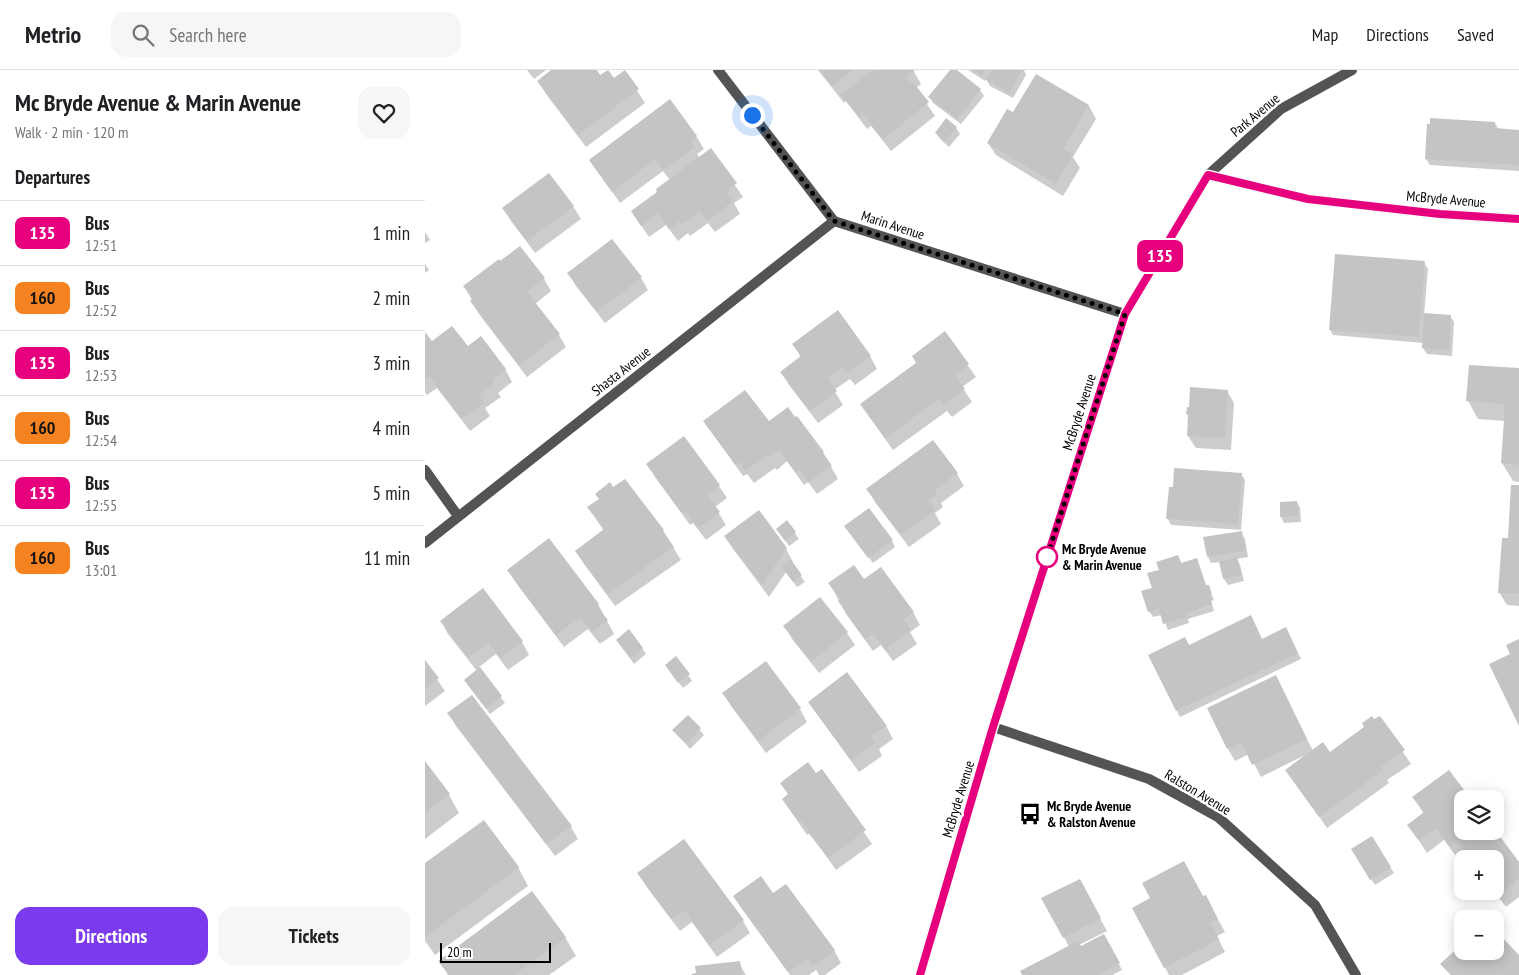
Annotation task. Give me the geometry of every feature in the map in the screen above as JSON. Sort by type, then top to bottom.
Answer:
[{"type":"main road","name":"McBryde Avenue","points":[[920,975],[993,727],[1125,314],[1208,175],[1308,199],[1440,214],[1519,219]]},
{"type":"street","points":[[717,70],[834,221]]},
{"type":"street","name":"Park Avenue","points":[[1208,175],[1281,109],[1352,70]]},
{"type":"street","name":"Marin Avenue","points":[[834,221],[1125,314]]},
{"type":"street","name":"Shasta Avenue","points":[[425,543],[834,221]]},
{"type":"street","points":[[425,470],[458,516]]},
{"type":"street","name":"Ralston Avenue","points":[[993,727],[1149,779],[1218,817],[1315,905],[1356,975]]},
{"type":"building","points":[[551,70],[597,70],[600,75],[608,70],[614,78],[625,70],[639,89],[578,135],[537,81]]},
{"type":"building","points":[[819,70],[853,70],[832,86]]},
{"type":"building","points":[[873,70],[915,70],[906,77],[910,83],[912,81],[929,102],[883,139],[863,114],[859,117],[841,95]]},
{"type":"building","points":[[950,70],[957,70],[981,89],[957,119],[928,97]]},
{"type":"building","points":[[972,70],[985,70],[982,76]]},
{"type":"building","points":[[991,70],[1022,70],[1009,93],[985,79]]},
{"type":"building","points":[[1036,74],[1089,105],[1063,149],[1073,154],[1056,184],[987,143],[1007,109],[1013,112]]},
{"type":"building","points":[[670,99],[697,136],[691,141],[695,147],[663,170],[655,159],[612,192],[589,160]]},
{"type":"building","points":[[946,118],[957,127],[945,141],[935,133]]},
{"type":"building","points":[[1430,118],[1495,122],[1495,128],[1519,130],[1519,165],[1425,159],[1427,124],[1430,124]]},
{"type":"building","points":[[711,148],[737,183],[726,191],[734,201],[707,221],[700,211],[682,224],[680,221],[669,229],[658,213],[641,226],[631,211],[657,192],[656,189]]},
{"type":"building","points":[[549,173],[574,206],[527,241],[502,208]]},
{"type":"building","points":[[612,239],[642,277],[597,312],[567,273]]},
{"type":"building","points":[[520,246],[545,278],[527,292],[560,334],[519,365],[470,301],[473,299],[463,286]]},
{"type":"building","points":[[1335,254],[1425,261],[1419,337],[1329,330]]},
{"type":"building","points":[[838,310],[871,356],[847,373],[842,367],[827,378],[837,391],[810,411],[780,372],[801,356],[792,344]]},
{"type":"building","points":[[1424,313],[1451,315],[1449,350],[1422,348]]},
{"type":"building","points":[[452,326],[468,346],[481,336],[506,369],[492,380],[494,383],[478,396],[484,403],[462,419],[429,376],[425,379],[425,332],[432,341]]},
{"type":"building","points":[[945,331],[969,364],[955,375],[965,389],[943,405],[939,399],[885,438],[860,404],[916,363],[912,356]]},
{"type":"building","points":[[1469,365],[1519,368],[1519,465],[1501,463],[1505,404],[1466,401]]},
{"type":"building","points":[[1190,387],[1228,390],[1225,438],[1187,436],[1188,415],[1186,414],[1187,407],[1189,407]]},
{"type":"building","points":[[745,390],[769,421],[788,407],[824,452],[832,466],[809,482],[800,470],[796,473],[779,450],[745,471],[739,462],[735,464],[703,421]]},
{"type":"building","points":[[684,436],[720,485],[707,495],[720,512],[698,528],[685,511],[682,513],[646,464]]},
{"type":"building","points":[[933,440],[958,473],[934,490],[937,494],[928,501],[935,510],[901,535],[866,489]]},
{"type":"building","points":[[1174,468],[1242,473],[1238,524],[1166,519],[1169,487],[1173,487]]},
{"type":"building","points":[[625,479],[664,530],[674,547],[607,594],[575,551],[604,529],[587,507],[599,499],[595,494],[610,482],[613,487]]},
{"type":"building","points":[[1511,485],[1519,485],[1519,594],[1498,593],[1502,538],[1508,538]]},
{"type":"building","points":[[1297,501],[1298,516],[1280,517],[1280,502]]},
{"type":"building","points":[[869,508],[893,540],[868,558],[844,526]]},
{"type":"building","points":[[759,510],[787,548],[762,585],[724,536]]},
{"type":"building","points":[[787,520],[796,532],[785,541],[776,529]]},
{"type":"building","points":[[1242,531],[1245,551],[1207,557],[1203,537]]},
{"type":"building","points":[[549,538],[599,604],[597,606],[608,620],[592,632],[580,617],[556,635],[507,570]]},
{"type":"building","points":[[1178,555],[1181,563],[1197,558],[1206,585],[1209,585],[1212,594],[1209,594],[1212,604],[1186,613],[1187,617],[1163,624],[1159,609],[1148,612],[1141,591],[1152,588],[1147,573],[1159,570],[1156,562]]},
{"type":"building","points":[[1237,557],[1241,575],[1223,579],[1219,562]]},
{"type":"building","points":[[791,560],[802,575],[793,582],[782,567]]},
{"type":"building","points":[[854,565],[864,579],[881,567],[914,612],[903,619],[911,630],[885,650],[873,633],[865,639],[838,601],[840,599],[828,583]]},
{"type":"building","points":[[483,588],[523,641],[500,658],[488,642],[468,658],[440,621]]},
{"type":"building","points":[[820,597],[848,632],[811,661],[783,626]]},
{"type":"building","points":[[1251,615],[1262,639],[1286,627],[1298,653],[1176,711],[1148,655],[1185,637],[1189,645]]},
{"type":"building","points":[[629,629],[643,648],[630,658],[616,640]]},
{"type":"building","points":[[1519,639],[1519,726],[1489,664],[1510,654],[1506,645]]},
{"type":"building","points":[[676,656],[690,674],[678,683],[665,665]]},
{"type":"building","points":[[425,660],[439,678],[425,688]]},
{"type":"building","points":[[766,661],[801,708],[758,741],[722,693]]},
{"type":"building","points":[[480,667],[502,696],[486,709],[464,680]]},
{"type":"building","points":[[847,672],[887,726],[871,736],[876,742],[851,760],[808,702]]},
{"type":"building","points":[[1276,675],[1307,739],[1252,765],[1241,742],[1227,749],[1207,708]]},
{"type":"building","points":[[472,695],[572,826],[546,844],[447,713]]},
{"type":"building","points":[[688,715],[701,728],[686,744],[672,730]]},
{"type":"building","points":[[1372,716],[1374,719],[1380,716],[1405,750],[1381,767],[1383,770],[1319,817],[1285,770],[1323,742],[1330,752],[1364,727],[1362,723]]},
{"type":"building","points":[[425,761],[450,794],[425,813]]},
{"type":"building","points":[[808,762],[816,773],[822,769],[866,830],[828,858],[807,831],[802,821],[799,823],[782,799],[788,794],[780,783]]},
{"type":"building","points":[[1449,770],[1464,790],[1454,790],[1454,840],[1503,840],[1519,862],[1519,879],[1504,890],[1504,850],[1464,850],[1457,841],[1450,847],[1436,828],[1419,841],[1407,825],[1424,812],[1412,797]]},
{"type":"building","points":[[484,820],[519,867],[425,937],[425,863]]},
{"type":"building","points":[[1372,836],[1391,867],[1370,880],[1351,849]]},
{"type":"building","points":[[684,839],[744,920],[709,945],[684,910],[671,919],[637,873]]},
{"type":"building","points":[[1184,861],[1203,896],[1206,895],[1218,919],[1211,923],[1219,939],[1164,968],[1132,908],[1150,898],[1142,883]]},
{"type":"building","points":[[761,876],[773,893],[786,884],[835,950],[813,966],[808,958],[788,972],[733,896]]},
{"type":"building","points":[[1080,879],[1101,918],[1063,938],[1041,898]]},
{"type":"building","points":[[532,891],[566,937],[514,975],[449,975],[438,961]]},
{"type":"building","points":[[1104,934],[1120,963],[1098,975],[1022,975],[1020,971],[1078,941],[1081,946]]},
{"type":"building","points":[[1504,939],[1519,955],[1519,975],[1451,975],[1440,964],[1454,951],[1454,960],[1504,960]]},
{"type":"building","points":[[740,961],[742,975],[692,975],[696,973],[695,966]]},
{"type":"bus line","name":"135","points":[[920,975],[993,727],[1125,314],[1208,175],[1308,199],[1440,214],[1519,219]]},
{"type":"place","name":"Mc Bryde Avenue & Marin Avenue","points":[[1047,557]]},
{"type":"place","name":"Mc Bryde Avenue & Ralston Avenue","points":[[1030,814]]},
{"type":"route","points":[[752,115],[834,221],[1125,314],[1047,557]]}]
